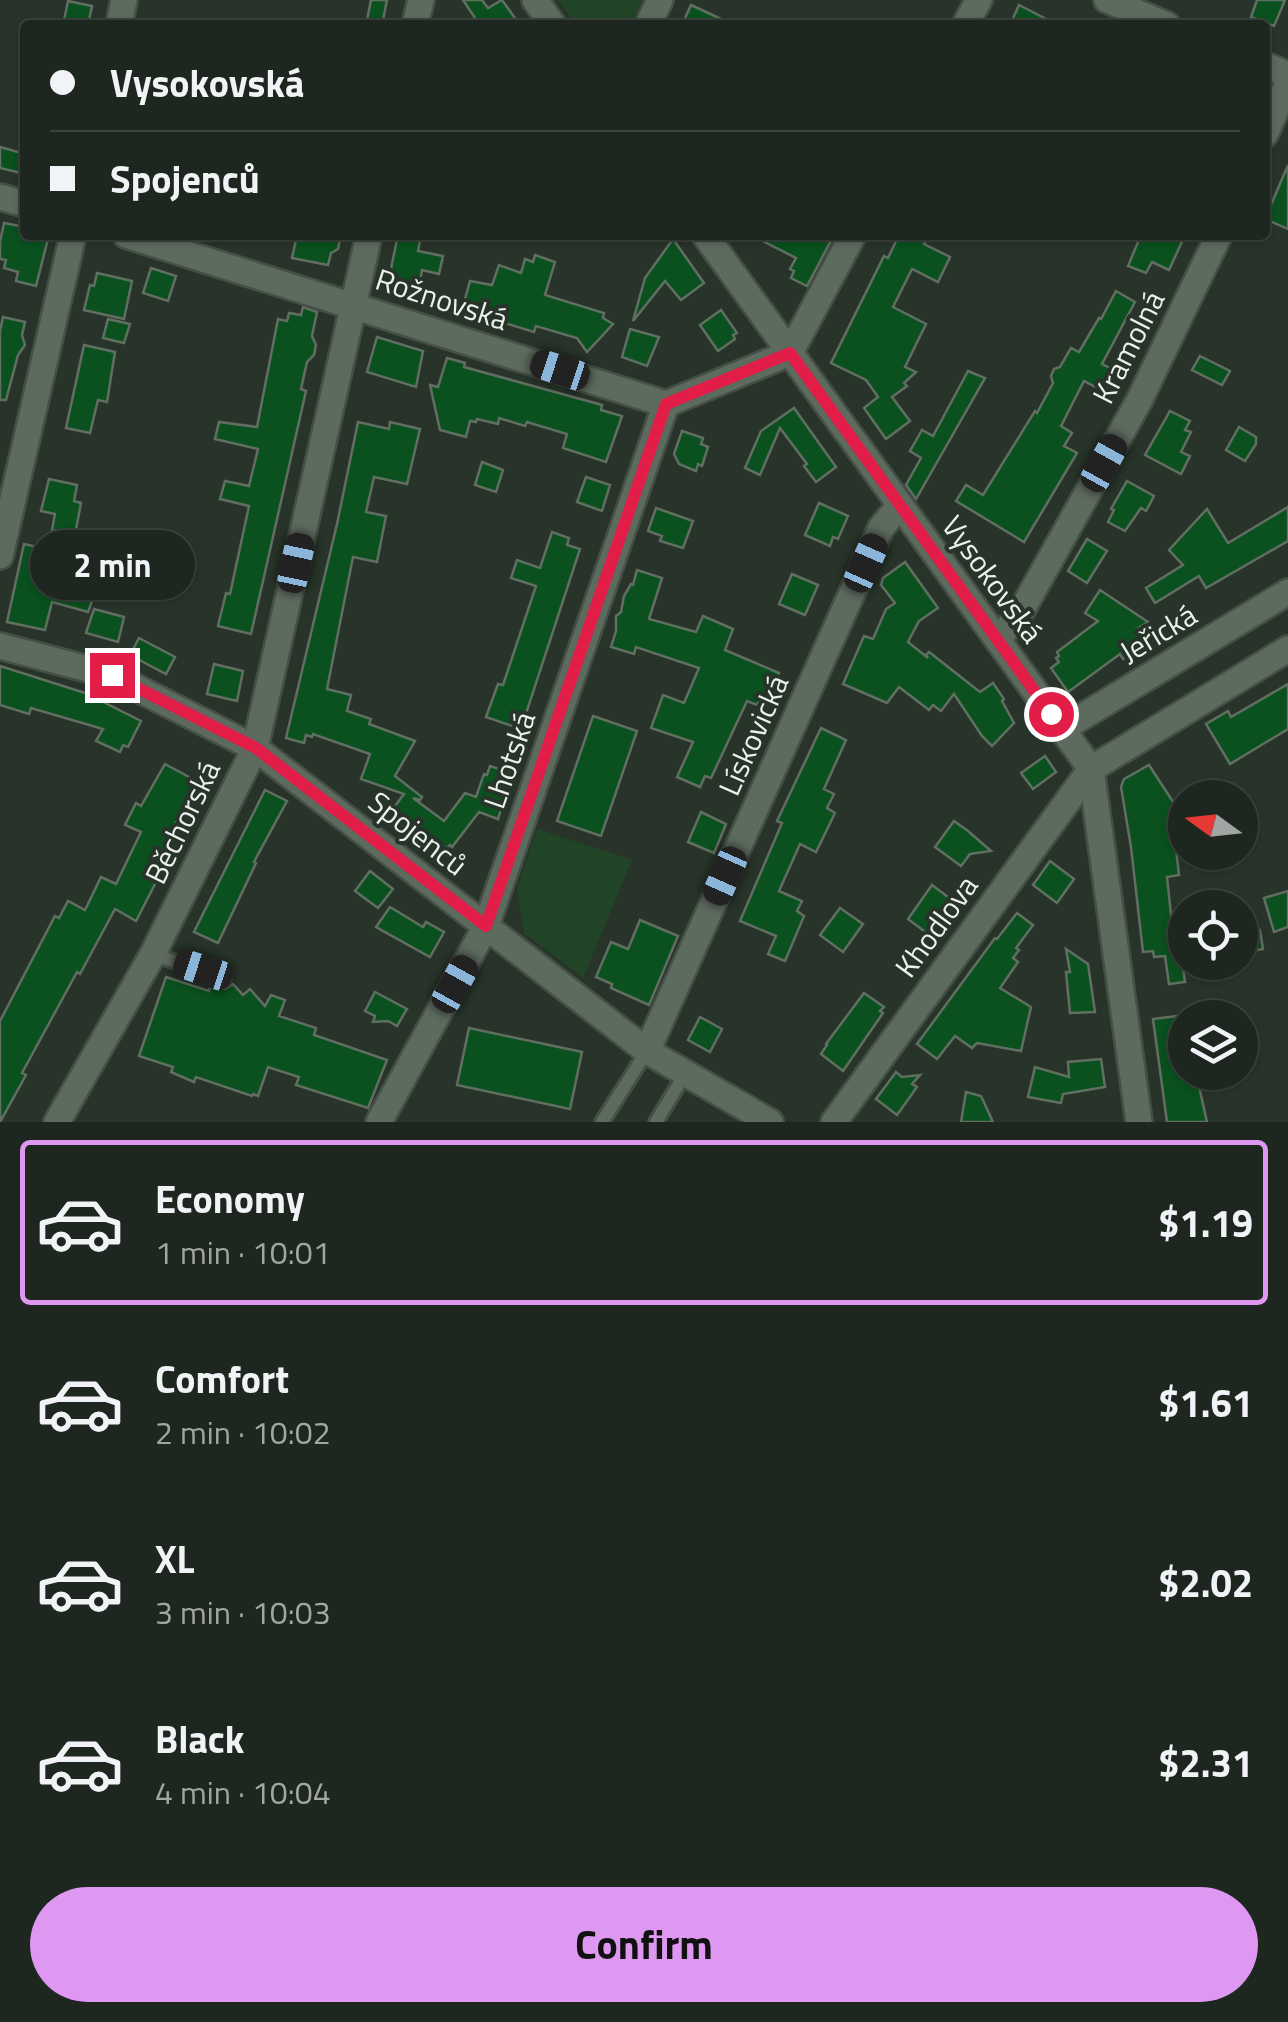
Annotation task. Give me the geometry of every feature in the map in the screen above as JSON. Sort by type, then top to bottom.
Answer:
[{"type":"street","points":[[1107,0],[1155,20]]},
{"type":"street","points":[[1270,123],[1288,83]]},
{"type":"street","points":[[0,556],[72,240]]},
{"type":"street","name":"Rožnovská","points":[[142,240],[666,404]]},
{"type":"street","name":"Běchorská","points":[[57,1122],[153,954],[256,748],[368,240]]},
{"type":"street","name":"Vysokovská","points":[[709,240],[1091,769],[1139,1122]]},
{"type":"street","points":[[666,404],[790,353],[850,240]]},
{"type":"street","name":"Kramolná","points":[[997,639],[1018,617],[1139,401],[1218,240]]},
{"type":"street","name":"Lhotská","points":[[379,1122],[486,926],[666,404]]},
{"type":"street","name":"Lískovická","points":[[647,1051],[881,528],[900,504]]},
{"type":"street","name":"Jeřická","points":[[1062,729],[1288,592]]},
{"type":"street","name":"Spojenců","points":[[0,646],[112,675],[256,748],[647,1051],[770,1122]]},
{"type":"street","points":[[1091,769],[1288,649]]},
{"type":"street","name":"Khodlova","points":[[834,1122],[1091,769]]},
{"type":"lane","points":[[153,954],[224,980]]},
{"type":"lane","points":[[602,1122],[647,1051]]},
{"type":"lane","points":[[656,1122],[686,1074]]},
{"type":"green space","points":[[558,0],[643,0],[633,20],[572,20]]},
{"type":"green space","points":[[537,829],[632,860],[583,978],[524,933],[517,888]]},
{"type":"building","points":[[371,0],[387,0],[383,20],[367,20]]},
{"type":"building","points":[[463,0],[482,0],[488,8],[502,0],[516,20],[472,20],[475,18]]},
{"type":"building","points":[[1257,0],[1285,0],[1274,26],[1270,20],[1251,17]]},
{"type":"building","points":[[68,1],[92,6],[89,20],[64,20]]},
{"type":"building","points":[[691,5],[723,20],[684,20]]},
{"type":"building","points":[[1019,5],[1048,20],[1012,20]]},
{"type":"building","points":[[0,147],[20,153],[20,173],[0,168]]},
{"type":"building","points":[[1288,165],[1288,229],[1270,221],[1270,207]]},
{"type":"building","points":[[4,223],[20,226],[20,240],[48,240],[36,286],[16,281],[18,272],[4,268],[6,260],[0,259]]},
{"type":"building","points":[[296,240],[340,240],[328,265],[292,258]]},
{"type":"building","points":[[397,240],[420,240],[418,251],[443,256],[439,274],[422,270],[417,297],[387,288]]},
{"type":"building","points":[[674,240],[704,283],[681,300],[665,281],[633,321],[645,278]]},
{"type":"building","points":[[761,240],[831,240],[807,286],[791,278],[794,271],[790,269],[796,258]]},
{"type":"building","points":[[897,240],[926,240],[924,244],[950,257],[938,282],[912,269],[893,307],[926,324],[905,367],[916,372],[904,383],[907,386],[892,397],[910,421],[886,439],[864,408],[878,397],[866,380],[831,363],[884,256],[888,258]]},
{"type":"building","points":[[1139,240],[1183,240],[1169,270],[1152,262],[1146,273],[1128,266]]},
{"type":"building","points":[[535,255],[555,262],[545,295],[604,313],[603,318],[613,324],[587,352],[577,338],[536,326],[534,332],[462,310],[470,281],[492,285],[499,265],[521,273],[525,259],[533,262]]},
{"type":"building","points":[[151,268],[176,276],[168,301],[143,293]]},
{"type":"building","points":[[97,273],[132,281],[124,319],[84,310]]},
{"type":"building","points":[[1116,291],[1135,302],[1102,364],[1116,371],[1105,392],[1084,381],[1061,426],[1072,433],[1064,446],[1077,453],[1024,542],[956,501],[966,485],[983,495],[1037,413],[1053,383],[1054,369],[1060,367],[1071,348],[1079,352]]},
{"type":"building","points":[[303,307],[317,312],[312,336],[316,345],[307,362],[301,389],[306,391],[251,634],[218,626],[226,593],[230,594],[249,506],[220,499],[225,481],[249,486],[258,449],[215,439],[219,422],[257,427],[278,319],[287,321],[289,313],[301,315]]},
{"type":"building","points":[[721,310],[737,333],[718,351],[700,325]]},
{"type":"building","points":[[3,317],[25,322],[25,345],[18,355],[6,400],[0,400],[0,331]]},
{"type":"building","points":[[108,319],[130,324],[124,343],[103,338]]},
{"type":"building","points":[[630,329],[659,337],[647,366],[622,357]]},
{"type":"building","points":[[377,337],[423,351],[416,387],[367,372]]},
{"type":"building","points":[[84,345],[115,352],[107,402],[98,400],[90,433],[66,428]]},
{"type":"building","points":[[1200,356],[1230,371],[1222,385],[1192,370]]},
{"type":"building","points":[[447,358],[465,363],[464,367],[602,405],[601,410],[622,416],[606,462],[563,448],[567,434],[527,422],[525,426],[499,418],[498,424],[477,419],[470,421],[466,437],[440,430],[430,385],[438,387]]},
{"type":"building","points":[[968,371],[985,378],[916,499],[906,485],[921,458],[910,451],[922,430],[933,436]]},
{"type":"building","points":[[794,408],[836,467],[816,482],[780,428],[760,475],[745,468],[761,431]]},
{"type":"building","points":[[1170,411],[1190,421],[1185,430],[1191,432],[1181,452],[1190,456],[1181,474],[1145,455]]},
{"type":"building","points":[[358,422],[389,429],[390,422],[420,429],[407,484],[374,477],[366,512],[386,516],[377,562],[353,557],[327,689],[351,695],[347,711],[371,719],[369,724],[415,741],[395,776],[422,797],[413,798],[444,821],[465,793],[476,797],[490,766],[512,773],[498,819],[479,812],[452,847],[446,849],[416,826],[411,832],[389,814],[404,794],[361,779],[370,754],[313,734],[306,735],[304,743],[286,738]]},
{"type":"building","points":[[1239,427],[1256,437],[1245,461],[1226,450]]},
{"type":"building","points":[[682,431],[703,438],[701,444],[708,447],[702,466],[698,464],[696,471],[679,464],[674,454]]},
{"type":"building","points":[[482,462],[503,470],[496,492],[475,485]]},
{"type":"building","points":[[586,477],[610,485],[602,511],[577,502]]},
{"type":"building","points":[[49,479],[77,485],[74,501],[81,503],[75,535],[52,530],[55,514],[41,511]]},
{"type":"building","points":[[1127,481],[1154,496],[1146,511],[1141,508],[1125,531],[1108,522]]},
{"type":"building","points":[[819,503],[848,516],[838,539],[833,537],[830,546],[805,535]]},
{"type":"building","points":[[1288,507],[1288,541],[1206,588],[1199,576],[1155,603],[1146,588],[1183,565],[1169,550],[1207,509],[1228,543]]},
{"type":"building","points":[[656,508],[693,521],[683,548],[660,541],[662,536],[648,531]]},
{"type":"building","points":[[552,532],[569,538],[567,545],[580,549],[521,729],[486,717],[498,684],[503,685],[536,586],[511,578],[517,560],[540,568]]},
{"type":"building","points":[[1087,539],[1107,551],[1087,583],[1068,571]]},
{"type":"building","points":[[24,544],[55,551],[48,583],[94,596],[88,612],[52,602],[45,630],[7,622]]},
{"type":"building","points":[[905,562],[938,608],[919,621],[908,642],[928,658],[929,652],[980,692],[993,683],[1014,723],[992,746],[954,694],[941,711],[933,705],[929,710],[899,687],[887,703],[843,684],[864,636],[873,639],[886,609],[895,603],[881,585],[883,578]]},
{"type":"building","points":[[637,570],[662,578],[649,619],[696,632],[703,616],[733,629],[725,650],[779,673],[766,702],[759,700],[757,705],[747,701],[711,778],[705,776],[700,787],[677,777],[693,742],[651,728],[663,695],[684,703],[699,668],[636,647],[634,654],[611,647],[616,616]]},
{"type":"building","points":[[792,574],[818,585],[805,615],[779,604]]},
{"type":"building","points":[[1100,590],[1148,622],[1137,629],[1146,644],[1123,659],[1120,654],[1068,692],[1051,668],[1059,662],[1057,652],[1098,621],[1085,613]]},
{"type":"building","points":[[94,609],[124,617],[118,642],[86,633]]},
{"type":"building","points":[[139,638],[175,657],[166,674],[130,655]]},
{"type":"building","points":[[214,664],[243,671],[237,701],[207,694]]},
{"type":"building","points":[[0,666],[85,693],[141,721],[128,747],[123,745],[120,752],[96,741],[103,729],[31,708],[29,714],[0,705]]},
{"type":"building","points":[[1288,684],[1288,729],[1230,764],[1206,724],[1228,711],[1231,717]]},
{"type":"building","points":[[593,716],[637,731],[601,836],[557,821]]},
{"type":"building","points":[[821,728],[846,740],[824,789],[834,794],[827,808],[835,813],[816,852],[800,844],[779,891],[802,901],[797,911],[804,916],[785,961],[768,954],[776,936],[740,921],[782,823],[777,821]]},
{"type":"building","points":[[1045,756],[1056,772],[1033,789],[1021,773]]},
{"type":"building","points":[[165,764],[200,783],[197,789],[201,791],[187,818],[180,814],[166,843],[174,847],[136,921],[115,909],[22,1073],[26,1075],[0,1122],[0,1021],[55,916],[59,918],[68,901],[85,910],[101,877],[116,884],[141,832],[125,825]]},
{"type":"building","points":[[1149,765],[1168,794],[1168,870],[1178,870],[1179,875],[1167,877],[1168,977],[1165,956],[1143,952],[1121,787],[1124,779]]},
{"type":"building","points":[[265,790],[287,801],[254,862],[218,943],[194,932]]},
{"type":"building","points":[[701,812],[726,824],[714,853],[688,842]]},
{"type":"building","points":[[954,821],[991,851],[970,854],[961,866],[935,847]]},
{"type":"building","points":[[1050,861],[1074,879],[1057,903],[1033,885]]},
{"type":"building","points":[[370,871],[393,889],[378,908],[355,891]]},
{"type":"building","points":[[932,885],[952,900],[947,907],[954,912],[932,937],[908,919]]},
{"type":"building","points":[[1288,891],[1288,927],[1274,932],[1264,898]]},
{"type":"building","points":[[390,907],[423,927],[426,922],[444,932],[430,957],[376,927]]},
{"type":"building","points":[[840,908],[863,924],[843,952],[820,935]]},
{"type":"building","points":[[1017,913],[1033,925],[1016,948],[1019,950],[1013,958],[1018,962],[1000,988],[1031,1007],[1021,1051],[977,1043],[972,1048],[955,1036],[937,1059],[917,1044]]},
{"type":"building","points":[[640,920],[678,936],[649,1005],[596,977],[611,942],[628,949]]},
{"type":"building","points":[[1258,930],[1263,949],[1258,950]]},
{"type":"building","points":[[1066,949],[1088,964],[1095,1012],[1070,1013]]},
{"type":"building","points":[[166,977],[209,991],[211,985],[225,989],[233,984],[243,995],[250,989],[265,1006],[271,995],[285,1000],[279,1016],[316,1028],[314,1035],[387,1060],[368,1108],[296,1085],[299,1077],[268,1067],[258,1096],[252,1096],[196,1077],[194,1082],[171,1072],[173,1067],[139,1056]]},
{"type":"building","points":[[375,992],[407,1009],[397,1026],[388,1021],[373,1022],[375,1016],[365,1011]]},
{"type":"building","points":[[864,993],[884,1007],[880,1011],[883,1013],[843,1071],[821,1054]]},
{"type":"building","points":[[700,1017],[722,1029],[710,1052],[688,1040]]},
{"type":"building","points":[[1168,1017],[1168,1090],[1200,1090],[1207,1122],[1167,1122],[1153,1019]]},
{"type":"building","points":[[469,1028],[582,1052],[570,1109],[457,1085]]},
{"type":"building","points":[[1101,1059],[1105,1087],[1063,1094],[1061,1103],[1028,1097],[1035,1067],[1069,1077],[1068,1062]]},
{"type":"building","points":[[896,1072],[902,1077],[920,1075],[912,1084],[917,1087],[897,1115],[876,1099]]},
{"type":"building","points":[[966,1092],[981,1096],[993,1122],[961,1122]]},
{"type":"route","points":[[112,675],[256,748],[486,926],[666,404],[790,353],[1051,714]]}]
